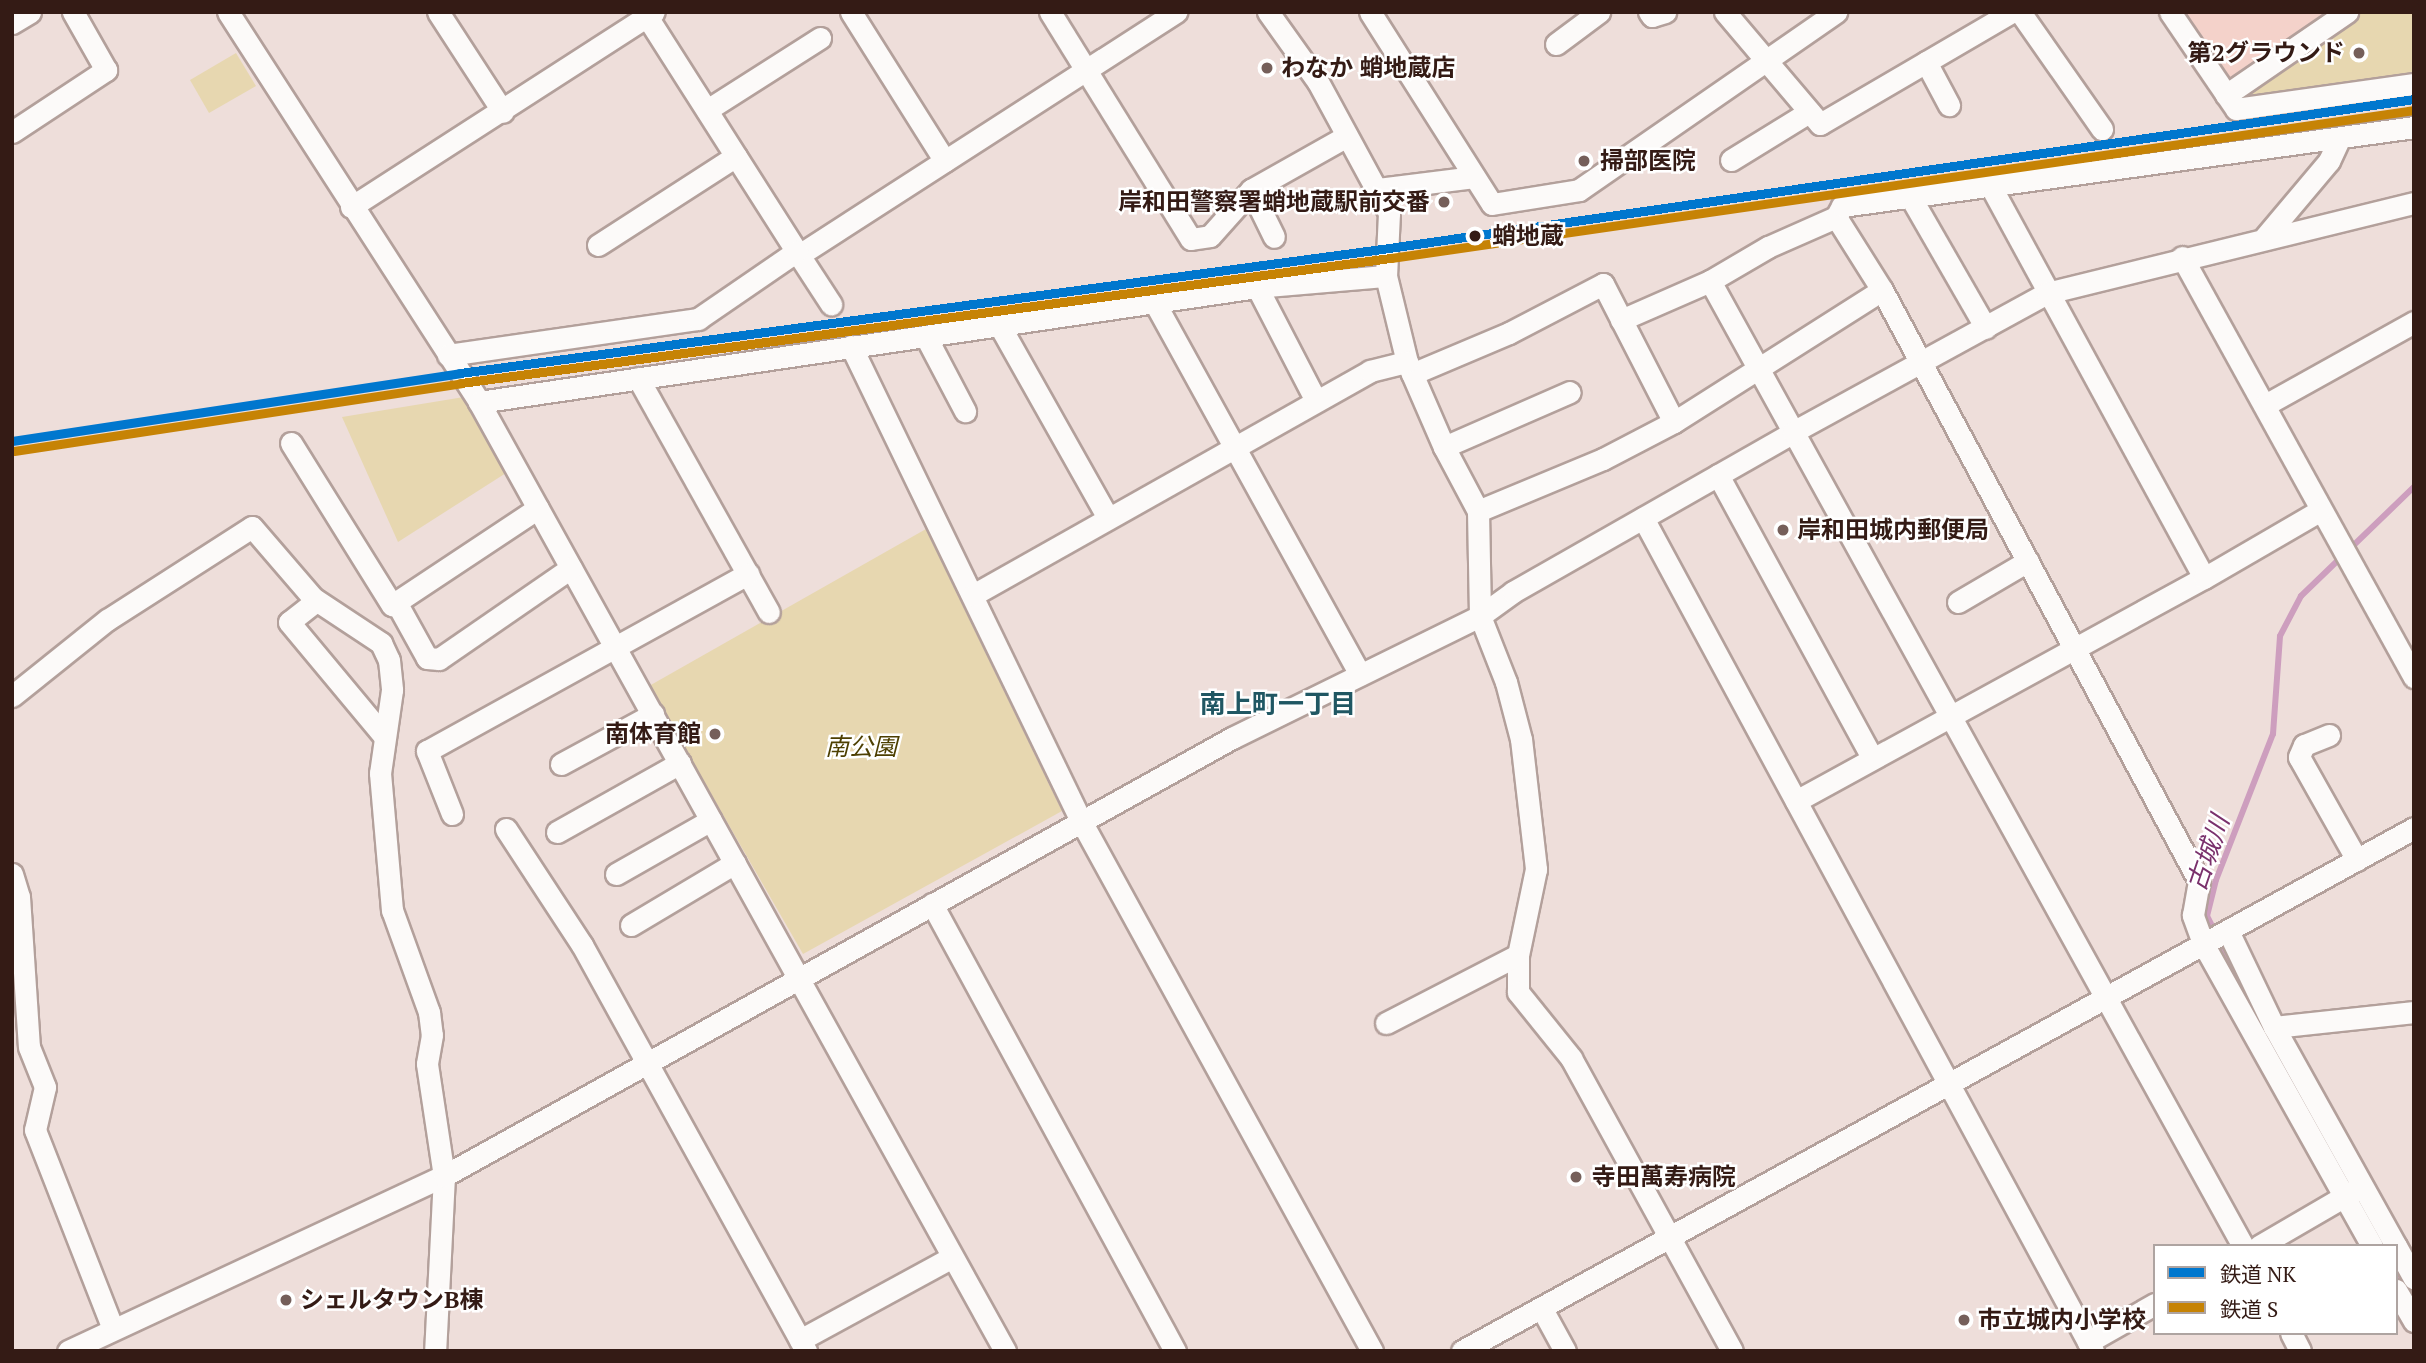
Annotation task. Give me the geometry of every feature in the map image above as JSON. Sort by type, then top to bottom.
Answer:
[{"type":"street","points":[[12,23],[30,12]]},
{"type":"street","points":[[12,132],[106,70],[73,12]]},
{"type":"street","points":[[228,12],[351,207],[479,402],[1004,1351]]},
{"type":"street","points":[[438,12],[502,112]]},
{"type":"street","points":[[851,12],[945,161]]},
{"type":"street","points":[[1050,12],[1191,239],[1210,236],[1251,190],[1347,136]]},
{"type":"street","points":[[448,355],[698,319],[1176,12]]},
{"type":"street","points":[[1268,12],[1318,82],[1389,213],[1386,276],[1409,368],[1444,447],[1478,511],[1480,616],[1506,682],[1521,739],[1536,869],[1518,955],[1518,992],[1571,1058],[1732,1351]]},
{"type":"street","points":[[1370,12],[1492,204],[1579,190],[1836,12]]},
{"type":"street","points":[[1556,44],[1599,12]]},
{"type":"street","points":[[1649,12],[1652,16],[1665,12]]},
{"type":"street","points":[[1725,12],[1765,63],[1820,124],[2012,12]]},
{"type":"street","points":[[2020,12],[2102,129]]},
{"type":"street","points":[[2171,12],[2236,109],[2414,84]]},
{"type":"street","points":[[2226,95],[2347,12]]},
{"type":"street","points":[[351,207],[502,112],[648,14],[831,304]]},
{"type":"street","points":[[707,110],[820,38]]},
{"type":"street","points":[[1926,62],[1949,105]]},
{"type":"street","points":[[1731,160],[1809,112]]},
{"type":"street","points":[[1621,320],[1710,281],[1768,247],[1836,217],[1842,206],[2414,127]]},
{"type":"street","points":[[2265,237],[2329,161],[2340,138]]},
{"type":"street","points":[[598,245],[736,156]]},
{"type":"street","points":[[1378,189],[1474,177]]},
{"type":"street","points":[[1990,186],[2204,578]]},
{"type":"street","points":[[1251,190],[1274,237]]},
{"type":"street","points":[[1910,196],[1986,327]]},
{"type":"street","points":[[68,1351],[444,1176],[1231,738],[1480,616],[1513,592],[1718,474],[2047,293],[2182,257],[2414,203]]},
{"type":"street","points":[[1836,217],[1882,290],[1919,364],[2074,645],[2199,881],[2193,915],[2205,945],[2371,1244]]},
{"type":"street","points":[[2182,257],[2411,667]]},
{"type":"street","points":[[479,402],[851,346],[1002,328],[1257,287],[1386,276]]},
{"type":"street","points":[[1710,281],[1948,717],[2242,1244]]},
{"type":"street","points":[[972,595],[1370,371],[1409,368],[1509,333],[1603,284],[1674,422]]},
{"type":"street","points":[[1257,287],[1317,401]]},
{"type":"street","points":[[1478,511],[1603,459],[1674,422],[1882,290]]},
{"type":"street","points":[[1156,305],[1360,674]]},
{"type":"street","points":[[2265,405],[2414,322]]},
{"type":"street","points":[[1002,328],[1108,518]]},
{"type":"street","points":[[926,337],[965,411]]},
{"type":"street","points":[[851,346],[1081,821],[1372,1351]]},
{"type":"street","points":[[638,378],[769,612]]},
{"type":"street","points":[[1444,447],[1570,392]]},
{"type":"street","points":[[291,443],[392,605],[538,508]]},
{"type":"street","points":[[1718,474],[1872,758]]},
{"type":"street","points":[[1796,800],[2074,645],[2204,578],[2321,509]]},
{"type":"street","points":[[1643,518],[1946,1084],[2091,1346],[2153,1305]]},
{"type":"street","points":[[12,696],[107,620],[242,530],[252,527],[316,601],[381,643],[389,660],[392,690],[380,773],[392,910],[429,1012],[432,1035],[427,1064],[444,1176],[435,1351]]},
{"type":"street","points":[[1958,601],[2028,561]]},
{"type":"street","points":[[396,602],[427,658],[439,659],[571,568]]},
{"type":"street","points":[[452,814],[427,751],[617,650],[748,574]]},
{"type":"street","points":[[316,601],[289,622],[384,736]]},
{"type":"street","points":[[561,764],[653,714]]},
{"type":"street","points":[[2329,735],[2304,745],[2299,757],[2357,860]]},
{"type":"street","points":[[557,832],[680,763]]},
{"type":"street","points":[[616,874],[711,820]]},
{"type":"street","points":[[1462,1351],[1671,1240],[1946,1084],[2228,933],[2414,828]]},
{"type":"street","points":[[506,829],[582,945],[803,1346],[952,1257]]},
{"type":"street","points":[[631,925],[735,863]]},
{"type":"street","points":[[12,874],[19,897],[29,1047],[45,1087],[36,1130],[113,1329]]},
{"type":"street","points":[[932,904],[1175,1351]]},
{"type":"street","points":[[2228,933],[2273,1027],[2395,1244]]},
{"type":"street","points":[[1386,1023],[1518,955]]},
{"type":"street","points":[[2273,1027],[2414,1012]]},
{"type":"street","points":[[2263,1244],[2363,1185]]},
{"type":"street","points":[[2398,1250],[2414,1278]]},
{"type":"street","points":[[2398,1293],[2414,1321]]},
{"type":"street","points":[[1542,1309],[1565,1351]]},
{"type":"street","points":[[2292,1335],[2300,1351]]},
{"type":"shaded area","points":[[2174,12],[2336,12],[2228,85]]},
{"type":"green space","name":"第2グラウンド","points":[[2355,12],[2414,12],[2414,73],[2246,98],[2246,89],[2337,33]]},
{"type":"green space","points":[[236,53],[256,86],[209,113],[190,80]]},
{"type":"green space","points":[[464,397],[506,473],[398,542],[342,417]]},
{"type":"green space","name":"南公園","points":[[926,529],[1062,811],[803,954],[649,686]]},
{"type":"waterway","name":"古城川","points":[[2255,1011],[2207,916],[2216,880],[2273,734],[2280,636],[2301,596],[2414,487]]},
{"type":"waterway","name":"古城川","points":[[2398,1272],[2414,1300]]},
{"type":"rail line","name":"NK","points":[[12,441],[460,373],[1389,248],[2414,99]]},
{"type":"rail line","name":"S","points":[[14,451],[461,383],[1391,258],[2414,110]]},
{"type":"place","name":"第2グラウンド","points":[[2359,53]]},
{"type":"place","name":"わなか 蛸地蔵店","points":[[1267,68]]},
{"type":"place","name":"掃部医院","points":[[1584,161]]},
{"type":"place","name":"岸和田警察署蛸地蔵駅前交番","points":[[1444,202]]},
{"type":"place","name":"蛸地蔵","points":[[1475,236]]},
{"type":"place","name":"岸和田城内郵便局","points":[[1783,530]]},
{"type":"place","name":"南体育館","points":[[715,734]]},
{"type":"place","name":"寺田萬寿病院","points":[[1576,1177]]},
{"type":"place","name":"シェルタウンB棟","points":[[286,1300]]},
{"type":"place","name":"市立城内小学校","points":[[1964,1320]]},
{"type":"district","name":"南上町一丁目","points":[[1278,704]]}]
